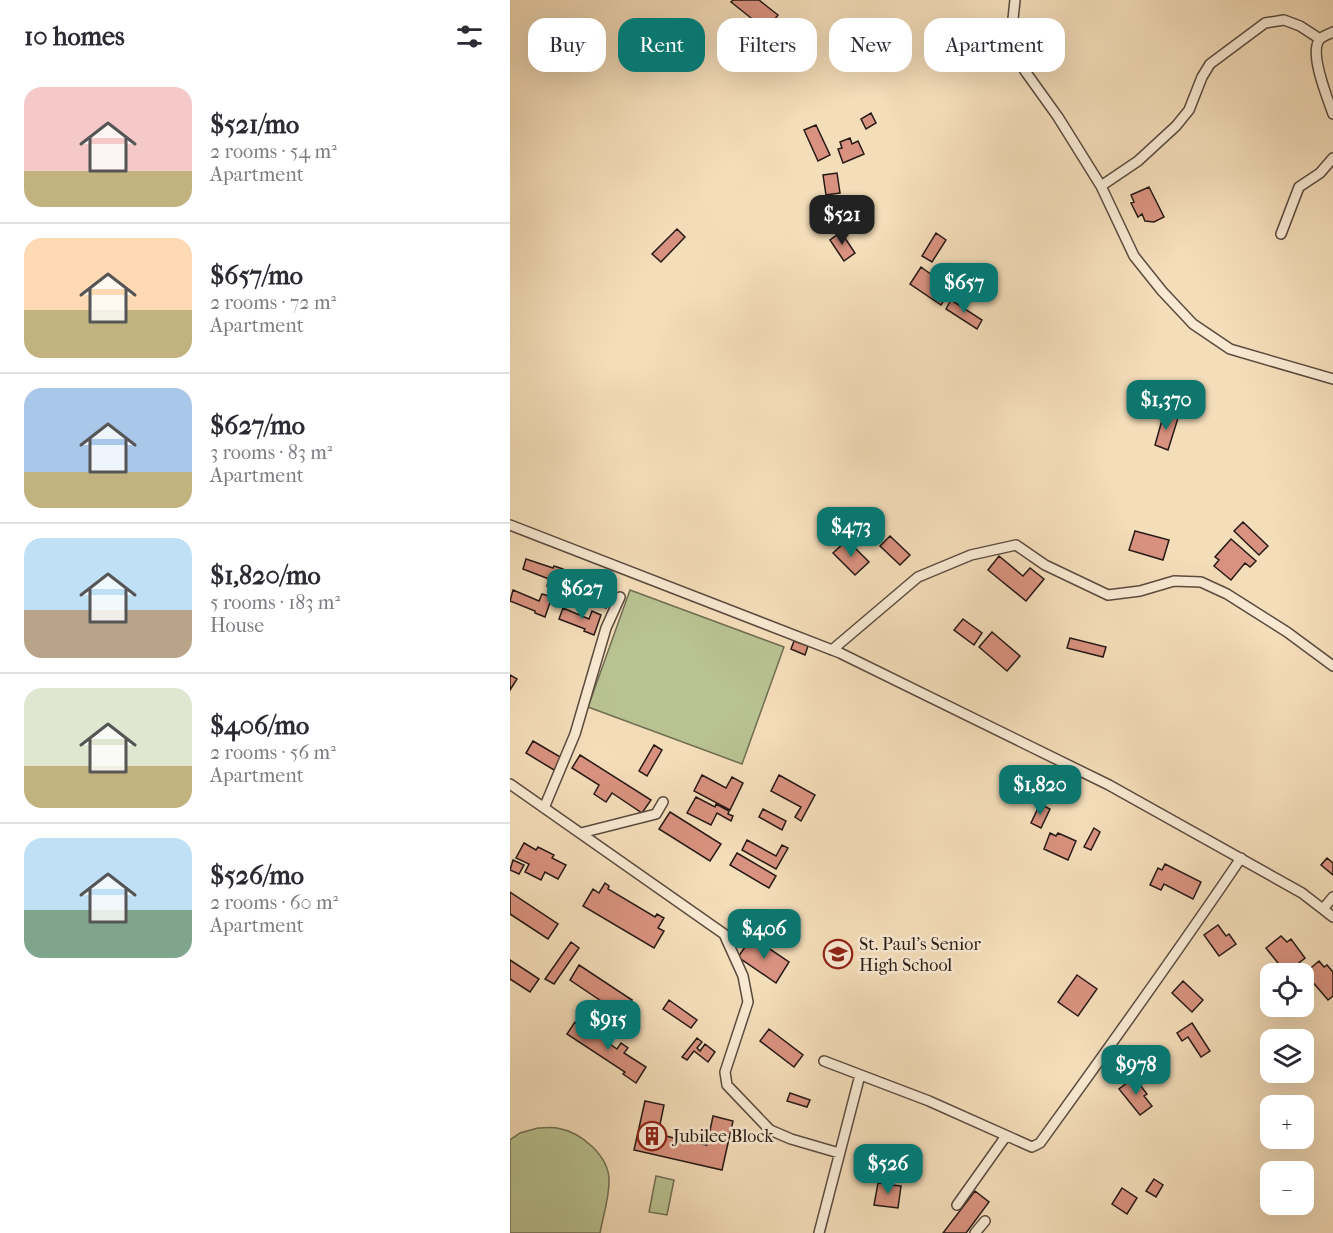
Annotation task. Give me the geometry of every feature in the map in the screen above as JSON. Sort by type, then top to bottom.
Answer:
[{"type":"street","points":[[1015,0],[1013,19],[1016,41],[1026,71],[1101,186],[1134,256],[1162,291],[1193,324],[1230,349],[1333,380]]},
{"type":"street","points":[[1101,186],[1138,161],[1176,126],[1189,110],[1202,77],[1210,64],[1265,23],[1284,20],[1320,39]]},
{"type":"street","points":[[1333,32],[1320,39],[1316,48],[1317,61],[1333,114]]},
{"type":"street","points":[[1281,234],[1299,187],[1320,173],[1333,158]]},
{"type":"street","points":[[510,525],[832,650],[1109,785],[1302,893],[1333,917]]},
{"type":"street","points":[[832,650],[918,577],[971,555],[1016,545],[1045,565],[1108,595],[1140,591],[1174,581],[1201,582],[1227,594],[1287,632],[1333,666]]},
{"type":"street","points":[[544,808],[575,734],[606,628],[620,597]]},
{"type":"street","points":[[510,784],[724,934],[743,976],[748,1002],[726,1072],[727,1085],[770,1130],[791,1139],[839,1153]]},
{"type":"street","points":[[580,834],[656,814],[663,802]]},
{"type":"street","points":[[824,1061],[929,1101],[1032,1148],[1040,1143],[1178,951],[1240,858]]},
{"type":"street","points":[[1323,909],[1333,897]]},
{"type":"street","points":[[819,1233],[860,1075]]},
{"type":"street","points":[[957,1205],[1006,1136]]},
{"type":"street","points":[[975,1233],[985,1221]]},
{"type":"green space","points":[[630,590],[784,647],[742,764],[588,707]]},
{"type":"green space","points":[[538,1128],[557,1128],[575,1134],[592,1147],[605,1163],[609,1188],[600,1233],[510,1233],[510,1140],[520,1133]]},
{"type":"green space","points":[[656,1176],[674,1180],[667,1215],[649,1212]]},
{"type":"building","points":[[733,0],[759,0],[778,15],[776,18],[751,18],[731,2]]},
{"type":"building","points":[[871,113],[876,123],[866,129],[861,119]]},
{"type":"building","points":[[816,125],[830,155],[818,161],[804,130]]},
{"type":"building","points":[[850,138],[852,144],[858,141],[864,154],[843,163],[838,149],[842,148],[840,142]]},
{"type":"building","points":[[837,173],[840,193],[826,195],[823,175]]},
{"type":"building","points":[[1149,187],[1164,217],[1154,222],[1145,221],[1142,214],[1138,217],[1131,203],[1134,202],[1131,195]]},
{"type":"building","points":[[677,229],[685,237],[661,262],[652,254]]},
{"type":"building","points":[[841,232],[855,253],[844,261],[830,240]]},
{"type":"building","points":[[936,233],[946,240],[932,262],[922,256]]},
{"type":"building","points":[[921,267],[932,275],[934,272],[947,281],[945,283],[952,288],[941,305],[910,284]]},
{"type":"building","points":[[951,300],[982,320],[977,329],[946,309]]},
{"type":"building","points":[[1164,413],[1178,418],[1168,450],[1155,445]]},
{"type":"building","points":[[1243,522],[1268,546],[1259,555],[1234,531]]},
{"type":"building","points":[[1135,531],[1169,540],[1163,560],[1129,550]]},
{"type":"building","points":[[890,536],[910,555],[900,565],[880,546]]},
{"type":"building","points":[[1231,539],[1256,561],[1250,567],[1245,563],[1231,580],[1214,566],[1219,560],[1215,557]]},
{"type":"building","points":[[847,540],[869,562],[855,575],[833,553]]},
{"type":"building","points":[[999,556],[1023,576],[1030,568],[1044,579],[1026,601],[988,570]]},
{"type":"building","points":[[526,559],[563,569],[556,590],[547,586],[549,579],[523,569]]},
{"type":"building","points":[[577,577],[603,587],[604,584],[613,587],[606,608],[597,605],[599,598],[573,588]]},
{"type":"building","points":[[513,590],[539,601],[542,594],[552,597],[545,617],[510,601]]},
{"type":"building","points":[[563,608],[589,619],[592,611],[601,615],[594,635],[559,619]]},
{"type":"building","points":[[963,619],[982,633],[974,645],[954,630]]},
{"type":"building","points":[[992,632],[1020,656],[1007,671],[979,647]]},
{"type":"building","points":[[1070,638],[1106,647],[1103,657],[1067,648]]},
{"type":"building","points":[[794,641],[808,646],[805,655],[791,649]]},
{"type":"building","points":[[510,675],[517,679],[510,690]]},
{"type":"building","points":[[533,741],[562,758],[554,770],[526,753]]},
{"type":"building","points":[[654,745],[662,750],[647,776],[639,771]]},
{"type":"building","points":[[580,755],[651,800],[642,813],[612,793],[606,802],[594,794],[599,785],[572,768]]},
{"type":"building","points":[[702,775],[726,788],[732,777],[743,783],[730,810],[694,791]]},
{"type":"building","points":[[779,775],[815,795],[801,821],[795,817],[801,807],[771,791]]},
{"type":"building","points":[[696,797],[729,811],[728,814],[733,816],[731,821],[717,813],[711,825],[687,813]]},
{"type":"building","points":[[1040,804],[1050,809],[1041,828],[1031,823]]},
{"type":"building","points":[[763,809],[786,821],[782,830],[759,817]]},
{"type":"building","points":[[670,812],[721,844],[710,861],[659,829]]},
{"type":"building","points":[[1094,828],[1100,832],[1091,850],[1084,847]]},
{"type":"building","points":[[1050,833],[1056,836],[1058,833],[1076,841],[1068,860],[1044,849]]},
{"type":"building","points":[[747,840],[776,856],[782,845],[788,848],[776,869],[742,850]]},
{"type":"building","points":[[524,843],[536,850],[538,847],[554,855],[552,858],[566,865],[558,879],[545,872],[541,880],[525,872],[529,864],[516,858]]},
{"type":"building","points":[[737,853],[776,876],[769,888],[730,865]]},
{"type":"building","points":[[1327,858],[1333,863],[1333,875],[1321,865]]},
{"type":"building","points":[[513,860],[524,865],[519,874],[510,870]]},
{"type":"building","points":[[1165,864],[1201,882],[1193,899],[1164,884],[1161,890],[1150,885],[1158,868],[1162,870]]},
{"type":"building","points":[[605,883],[609,886],[608,889],[655,917],[657,914],[664,918],[658,928],[664,931],[654,948],[583,906],[593,889],[599,893]]},
{"type":"building","points":[[510,892],[558,924],[548,939],[510,914]]},
{"type":"building","points":[[1218,925],[1236,944],[1219,956],[1204,935]]},
{"type":"building","points":[[1281,936],[1287,942],[1291,939],[1305,958],[1299,963],[1278,963],[1266,948]]},
{"type":"building","points":[[752,937],[789,962],[776,983],[738,957]]},
{"type":"building","points":[[571,942],[579,948],[554,984],[545,979]]},
{"type":"building","points":[[510,960],[539,979],[530,992],[510,979]]},
{"type":"building","points":[[1319,961],[1333,972],[1333,996],[1328,1000],[1314,984],[1314,965]]},
{"type":"building","points":[[579,965],[632,1000],[622,1015],[570,980]]},
{"type":"building","points":[[1077,975],[1097,989],[1078,1016],[1058,1002]]},
{"type":"building","points":[[1183,981],[1203,1000],[1192,1012],[1172,993]]},
{"type":"building","points":[[669,1000],[697,1020],[691,1028],[663,1009]]},
{"type":"building","points":[[575,1022],[593,1033],[597,1027],[604,1031],[600,1037],[617,1049],[621,1043],[628,1048],[624,1053],[646,1067],[636,1083],[623,1074],[625,1072],[567,1034]]},
{"type":"building","points":[[1192,1023],[1210,1051],[1201,1057],[1188,1037],[1182,1041],[1177,1033]]},
{"type":"building","points":[[769,1029],[803,1055],[794,1067],[760,1041]]},
{"type":"building","points":[[697,1038],[702,1042],[697,1048],[700,1051],[705,1044],[715,1052],[708,1062],[694,1051],[687,1060],[682,1057]]},
{"type":"building","points":[[1131,1080],[1134,1083],[1137,1081],[1147,1094],[1144,1096],[1152,1106],[1140,1115],[1119,1089]]},
{"type":"building","points":[[790,1093],[810,1100],[807,1107],[787,1101]]},
{"type":"building","name":"Jubilee Block","points":[[645,1101],[664,1105],[658,1134],[674,1138],[675,1135],[707,1145],[713,1116],[733,1121],[722,1170],[634,1150]]},
{"type":"building","points":[[886,1179],[893,1180],[892,1185],[901,1186],[898,1208],[874,1205],[878,1183],[885,1184]]},
{"type":"building","points":[[1154,1179],[1163,1185],[1156,1197],[1146,1191]]},
{"type":"building","points":[[1122,1188],[1137,1198],[1127,1214],[1112,1204]]},
{"type":"building","points":[[975,1191],[989,1202],[966,1233],[943,1233]]},
{"type":"place","name":"St. Paul's Senior High School","points":[[838,954]]},
{"type":"place","name":"Jubilee Block","points":[[652,1136]]}]
